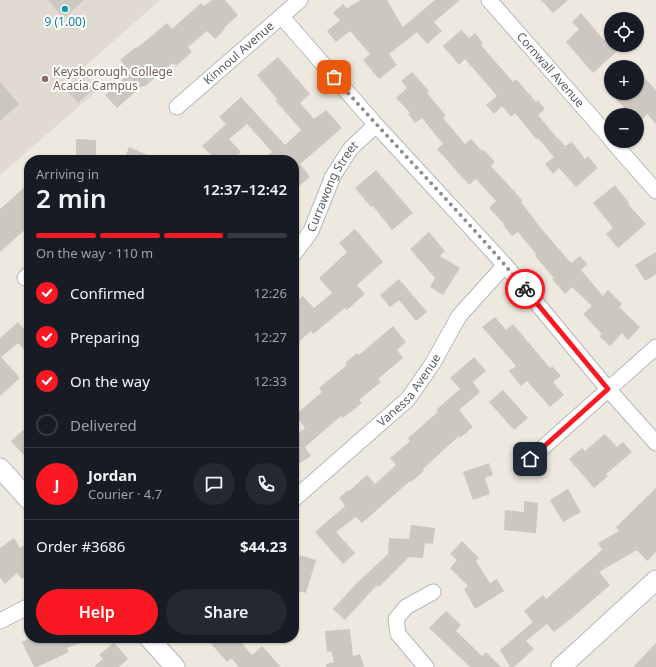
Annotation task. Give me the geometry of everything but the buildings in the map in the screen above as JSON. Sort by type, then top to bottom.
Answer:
[{"type":"street","name":"Kinnoul Avenue","points":[[177,107],[300,0]]},
{"type":"street","name":"Cornwall Avenue","points":[[489,0],[604,131]]},
{"type":"street","points":[[282,17],[376,125],[505,264],[608,389],[656,443]]},
{"type":"street","name":"Currawong Street","points":[[299,247],[311,231],[333,176],[352,148],[376,125]]},
{"type":"street","name":"Cornwall Avenue","points":[[619,148],[656,191]]},
{"type":"street","name":"Vanessa Avenue","points":[[299,495],[408,399],[433,363],[459,316],[505,264]]},
{"type":"street","points":[[530,459],[656,346]]},
{"type":"street","points":[[0,468],[24,492]]},
{"type":"street","points":[[561,667],[656,580]]},
{"type":"street","points":[[426,667],[398,634],[396,619],[406,607],[433,592]]},
{"type":"street","points":[[0,621],[24,609]]},
{"type":"street","points":[[153,643],[175,667]]},
{"type":"shaded area","name":"Keysborough College Acacia Campus","points":[[0,0],[160,0],[82,69],[99,89],[0,175]]},
{"type":"way so far","points":[[334,77],[376,125],[505,264],[525,289]]},
{"type":"place","name":"9 (1.00)","points":[[65,9]]},
{"type":"place","name":"Keysborough College Acacia Campus","points":[[45,79]]},
{"type":"route","points":[[525,289],[608,389],[530,459]]}]
